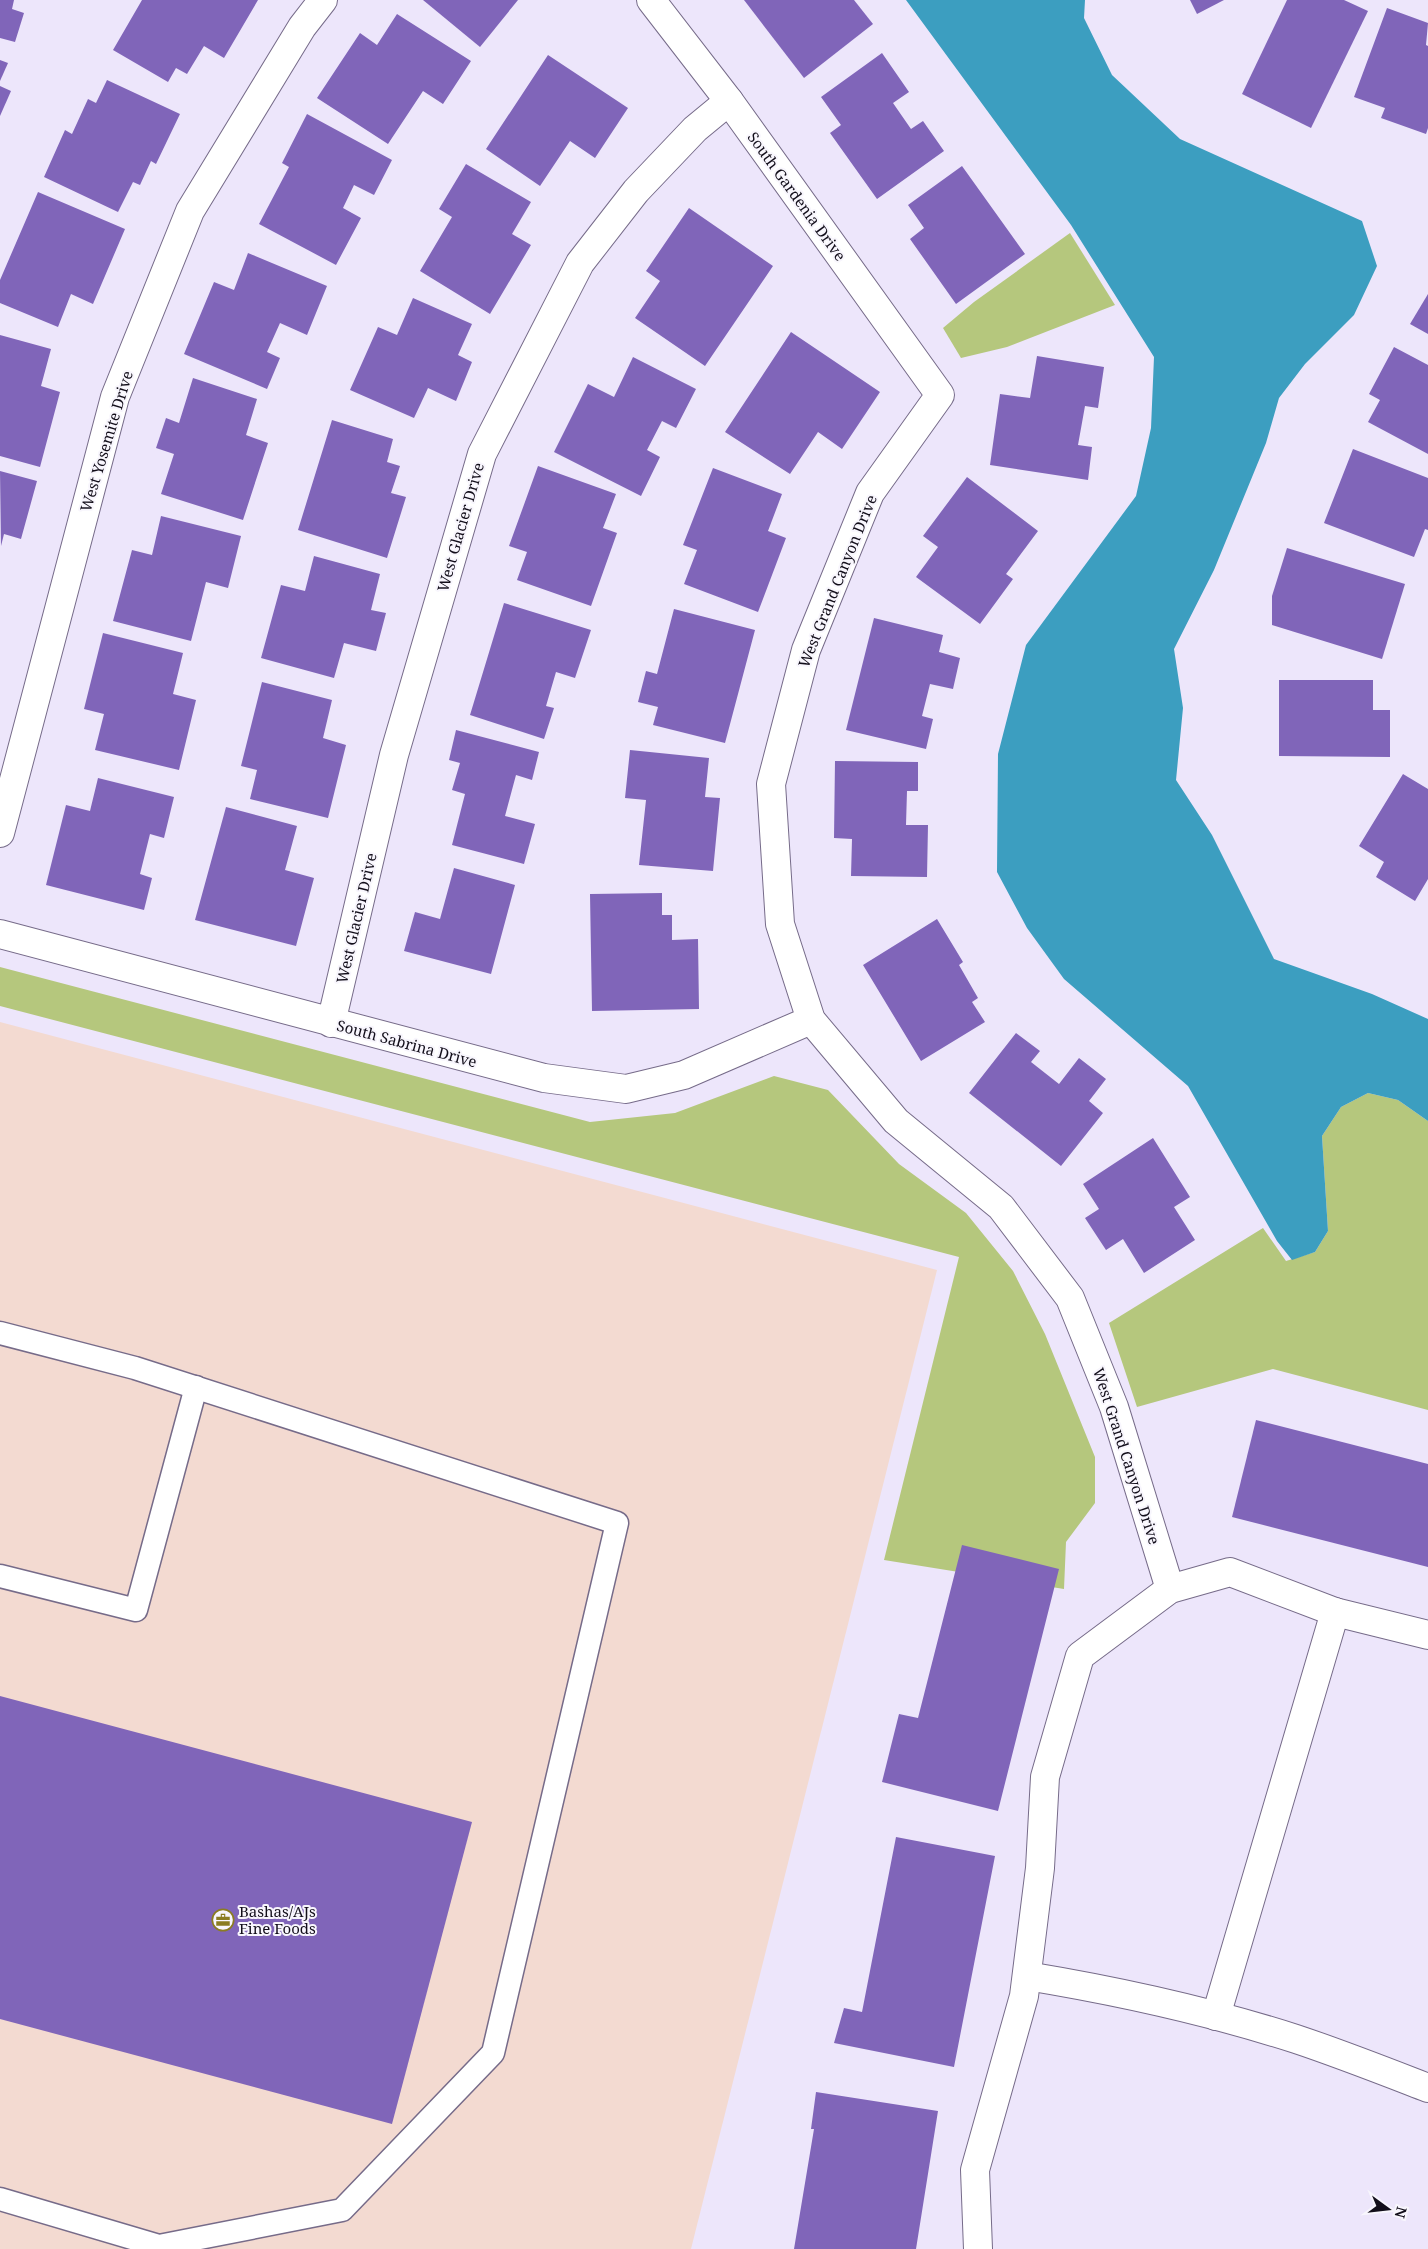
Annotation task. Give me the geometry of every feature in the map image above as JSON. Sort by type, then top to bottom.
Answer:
[{"type":"street","name":"West Yosemite Drive","points":[[0,832],[116,397],[190,211],[302,27],[323,0]]},
{"type":"street","name":"South Gardenia Drive","points":[[651,0],[729,101],[940,394]]},
{"type":"street","name":"West Glacier Drive","points":[[332,1023],[394,755],[482,454],[580,263],[636,191],[694,130],[729,101]]},
{"type":"street","name":"West Grand Canyon Drive","points":[[940,394],[870,493],[806,650],[772,784],[780,924],[811,1020],[896,1121],[1001,1207],[1070,1298],[1114,1407],[1170,1589]]},
{"type":"street","name":"South Sabrina Drive","points":[[0,934],[544,1078],[626,1089],[684,1075],[811,1020]]},
{"type":"street","points":[[978,2249],[975,2170],[1024,1996],[1040,1868],[1045,1777],[1080,1656],[1170,1589],[1230,1572],[1335,1612],[1428,1635]]},
{"type":"street","points":[[1216,2016],[1335,1612]]},
{"type":"street","points":[[1027,1976],[1092,1988],[1216,2016],[1296,2039],[1428,2088]]},
{"type":"lane","points":[[0,1332],[135,1368],[617,1523],[493,2053],[342,2210],[159,2246],[0,2199]]},
{"type":"lane","points":[[0,1576],[136,1610],[196,1387]]},
{"type":"shaded area","points":[[0,1022],[937,1270],[691,2249],[0,2249]]},
{"type":"green space","points":[[1070,233],[1115,305],[1007,347],[961,358],[943,328],[974,302]]},
{"type":"green space","points":[[0,967],[590,1122],[675,1113],[774,1076],[828,1090],[899,1164],[966,1213],[1013,1271],[1045,1334],[1095,1457],[1095,1503],[1066,1542],[1064,1589],[884,1560],[959,1257],[0,1006]]},
{"type":"green space","points":[[1368,1093],[1398,1100],[1428,1121],[1428,1410],[1273,1369],[1137,1407],[1109,1323],[1263,1228],[1286,1261],[1315,1252],[1328,1231],[1322,1136],[1341,1107]]},
{"type":"water","points":[[906,0],[1085,0],[1084,18],[1112,75],[1180,139],[1362,221],[1377,266],[1354,315],[1305,364],[1279,398],[1266,443],[1214,570],[1174,649],[1183,708],[1176,780],[1212,835],[1274,959],[1372,994],[1428,1019],[1428,1121],[1398,1100],[1368,1093],[1341,1107],[1322,1136],[1328,1231],[1315,1252],[1292,1260],[1277,1241],[1188,1086],[1064,979],[1027,928],[997,872],[998,754],[1026,645],[1136,496],[1151,428],[1154,357],[1071,225]]},
{"type":"building","points":[[0,0],[14,0],[12,9],[24,13],[15,42],[0,38]]},
{"type":"building","points":[[142,0],[258,0],[224,58],[204,46],[187,74],[176,68],[168,82],[113,50]]},
{"type":"building","points":[[423,0],[518,0],[480,47]]},
{"type":"building","points":[[744,0],[854,0],[873,24],[804,78]]},
{"type":"building","points":[[1190,0],[1224,0],[1197,14]]},
{"type":"building","points":[[1287,0],[1344,0],[1368,11],[1311,128],[1242,94]]},
{"type":"building","points":[[1387,8],[1428,23],[1426,45],[1428,46],[1428,128],[1426,134],[1381,118],[1385,108],[1354,97]]},
{"type":"building","points":[[397,14],[471,61],[443,104],[423,91],[388,144],[317,98],[360,33],[377,45]]},
{"type":"building","points":[[882,53],[909,92],[893,103],[911,129],[923,121],[944,151],[877,199],[830,133],[841,125],[821,97]]},
{"type":"building","points":[[548,55],[628,108],[595,158],[570,141],[540,186],[486,149]]},
{"type":"building","points":[[0,60],[8,63],[0,81]]},
{"type":"building","points":[[107,80],[180,114],[156,164],[151,161],[140,185],[133,182],[118,212],[44,177],[65,130],[72,134],[88,99],[96,103]]},
{"type":"building","points":[[0,86],[11,91],[0,116]]},
{"type":"building","points":[[307,114],[392,160],[374,195],[354,185],[343,208],[361,218],[336,265],[259,224],[289,167],[282,163]]},
{"type":"building","points":[[466,164],[531,202],[512,234],[531,245],[490,314],[420,271],[452,217],[439,209]]},
{"type":"building","points":[[962,166],[1025,254],[956,304],[910,239],[924,228],[908,205]]},
{"type":"building","points":[[38,192],[125,229],[93,304],[71,294],[58,327],[0,303],[0,280]]},
{"type":"building","points":[[689,208],[773,266],[705,366],[635,318],[660,281],[646,271]]},
{"type":"building","points":[[248,253],[327,286],[307,335],[280,323],[267,352],[280,358],[267,389],[184,354],[214,282],[234,290]]},
{"type":"building","points":[[1428,294],[1428,334],[1410,324]]},
{"type":"building","points":[[413,298],[472,324],[458,355],[472,362],[456,401],[428,388],[414,418],[350,390],[378,327],[397,335]]},
{"type":"building","points":[[791,332],[880,392],[842,449],[818,432],[790,474],[725,432]]},
{"type":"building","points":[[0,335],[51,349],[41,386],[60,392],[40,467],[0,456]]},
{"type":"building","points":[[1394,347],[1428,365],[1428,454],[1368,422],[1380,400],[1369,394]]},
{"type":"building","points":[[1037,356],[1104,367],[1098,408],[1085,406],[1078,445],[1092,447],[1088,480],[990,465],[1000,394],[1030,398]]},
{"type":"building","points":[[633,357],[696,389],[676,428],[662,421],[647,450],[660,457],[641,496],[554,452],[588,384],[614,397]]},
{"type":"building","points":[[193,378],[257,399],[246,435],[268,443],[243,520],[161,494],[174,454],[156,448],[166,418],[179,423]]},
{"type":"building","points":[[332,420],[393,439],[387,462],[400,466],[391,493],[406,497],[387,558],[298,530]]},
{"type":"building","points":[[1353,449],[1428,478],[1428,530],[1425,529],[1414,557],[1324,523]]},
{"type":"building","points":[[538,466],[616,494],[603,528],[617,533],[591,606],[517,580],[527,552],[509,546]]},
{"type":"building","points":[[713,468],[782,494],[768,531],[786,538],[758,612],[684,584],[697,550],[683,545]]},
{"type":"building","points":[[0,471],[37,481],[21,539],[4,534],[1,546]]},
{"type":"building","points":[[967,477],[1038,531],[1006,574],[1013,579],[980,624],[916,577],[938,547],[923,536]]},
{"type":"building","points":[[161,516],[241,536],[228,588],[206,582],[191,641],[113,621],[132,550],[152,555]]},
{"type":"building","points":[[1287,548],[1405,584],[1382,659],[1272,625],[1272,596]]},
{"type":"building","points":[[314,556],[380,574],[371,610],[386,613],[376,651],[344,643],[334,678],[261,658],[281,585],[305,591]]},
{"type":"building","points":[[504,603],[591,630],[575,678],[556,672],[546,706],[554,708],[544,739],[470,715]]},
{"type":"building","points":[[674,609],[755,630],[725,743],[653,725],[658,707],[638,702],[646,671],[657,674]]},
{"type":"building","points":[[874,618],[943,635],[939,652],[960,658],[953,689],[930,684],[922,716],[933,719],[926,749],[846,730]]},
{"type":"building","points":[[103,633],[183,653],[173,694],[196,700],[179,770],[95,750],[104,714],[84,709]]},
{"type":"building","points":[[1279,680],[1373,680],[1373,710],[1390,710],[1390,757],[1279,756]]},
{"type":"building","points":[[262,682],[332,700],[323,738],[346,745],[328,818],[250,799],[257,770],[241,766]]},
{"type":"building","points":[[456,730],[539,752],[532,780],[516,775],[505,816],[535,824],[524,864],[452,845],[465,794],[452,790],[460,763],[449,760]]},
{"type":"building","points":[[630,750],[709,758],[705,797],[720,798],[713,871],[639,865],[646,800],[625,798]]},
{"type":"building","points":[[835,761],[918,762],[918,791],[907,791],[906,825],[928,825],[927,877],[851,876],[852,839],[834,838]]},
{"type":"building","points":[[1403,774],[1428,789],[1428,879],[1415,901],[1376,877],[1384,862],[1359,846]]},
{"type":"building","points":[[98,778],[174,797],[164,838],[150,834],[140,874],[152,878],[144,910],[46,885],[66,805],[90,811]]},
{"type":"building","points":[[226,807],[297,826],[285,870],[314,878],[296,946],[195,920]]},
{"type":"building","points":[[454,868],[515,885],[491,974],[404,951],[415,912],[440,919]]},
{"type":"building","points":[[662,893],[662,915],[672,915],[672,940],[698,939],[699,1009],[592,1011],[590,894]]},
{"type":"building","points":[[937,919],[963,962],[959,965],[978,998],[972,1002],[985,1022],[921,1061],[863,965]]},
{"type":"building","points":[[1016,1033],[1040,1051],[1031,1062],[1059,1084],[1079,1058],[1106,1079],[1089,1101],[1103,1113],[1061,1166],[969,1093]]},
{"type":"building","points":[[1153,1138],[1190,1197],[1174,1207],[1195,1240],[1144,1273],[1123,1239],[1106,1250],[1085,1218],[1099,1209],[1083,1184]]},
{"type":"building","points":[[1256,1420],[1428,1464],[1428,1567],[1232,1517]]},
{"type":"building","points":[[962,1545],[1059,1569],[998,1811],[882,1782],[899,1714],[918,1718]]},
{"type":"building","name":"Bashas/AJs Fine Foods","points":[[0,1696],[472,1822],[392,2124],[0,2019]]},
{"type":"building","points":[[896,1837],[995,1856],[954,2067],[834,2043],[844,2008],[862,2012]]},
{"type":"building","points":[[816,2092],[938,2111],[916,2249],[794,2249],[814,2129],[811,2129]]},
{"type":"place","name":"Bashas/AJs Fine Foods","points":[[223,1920]]}]
